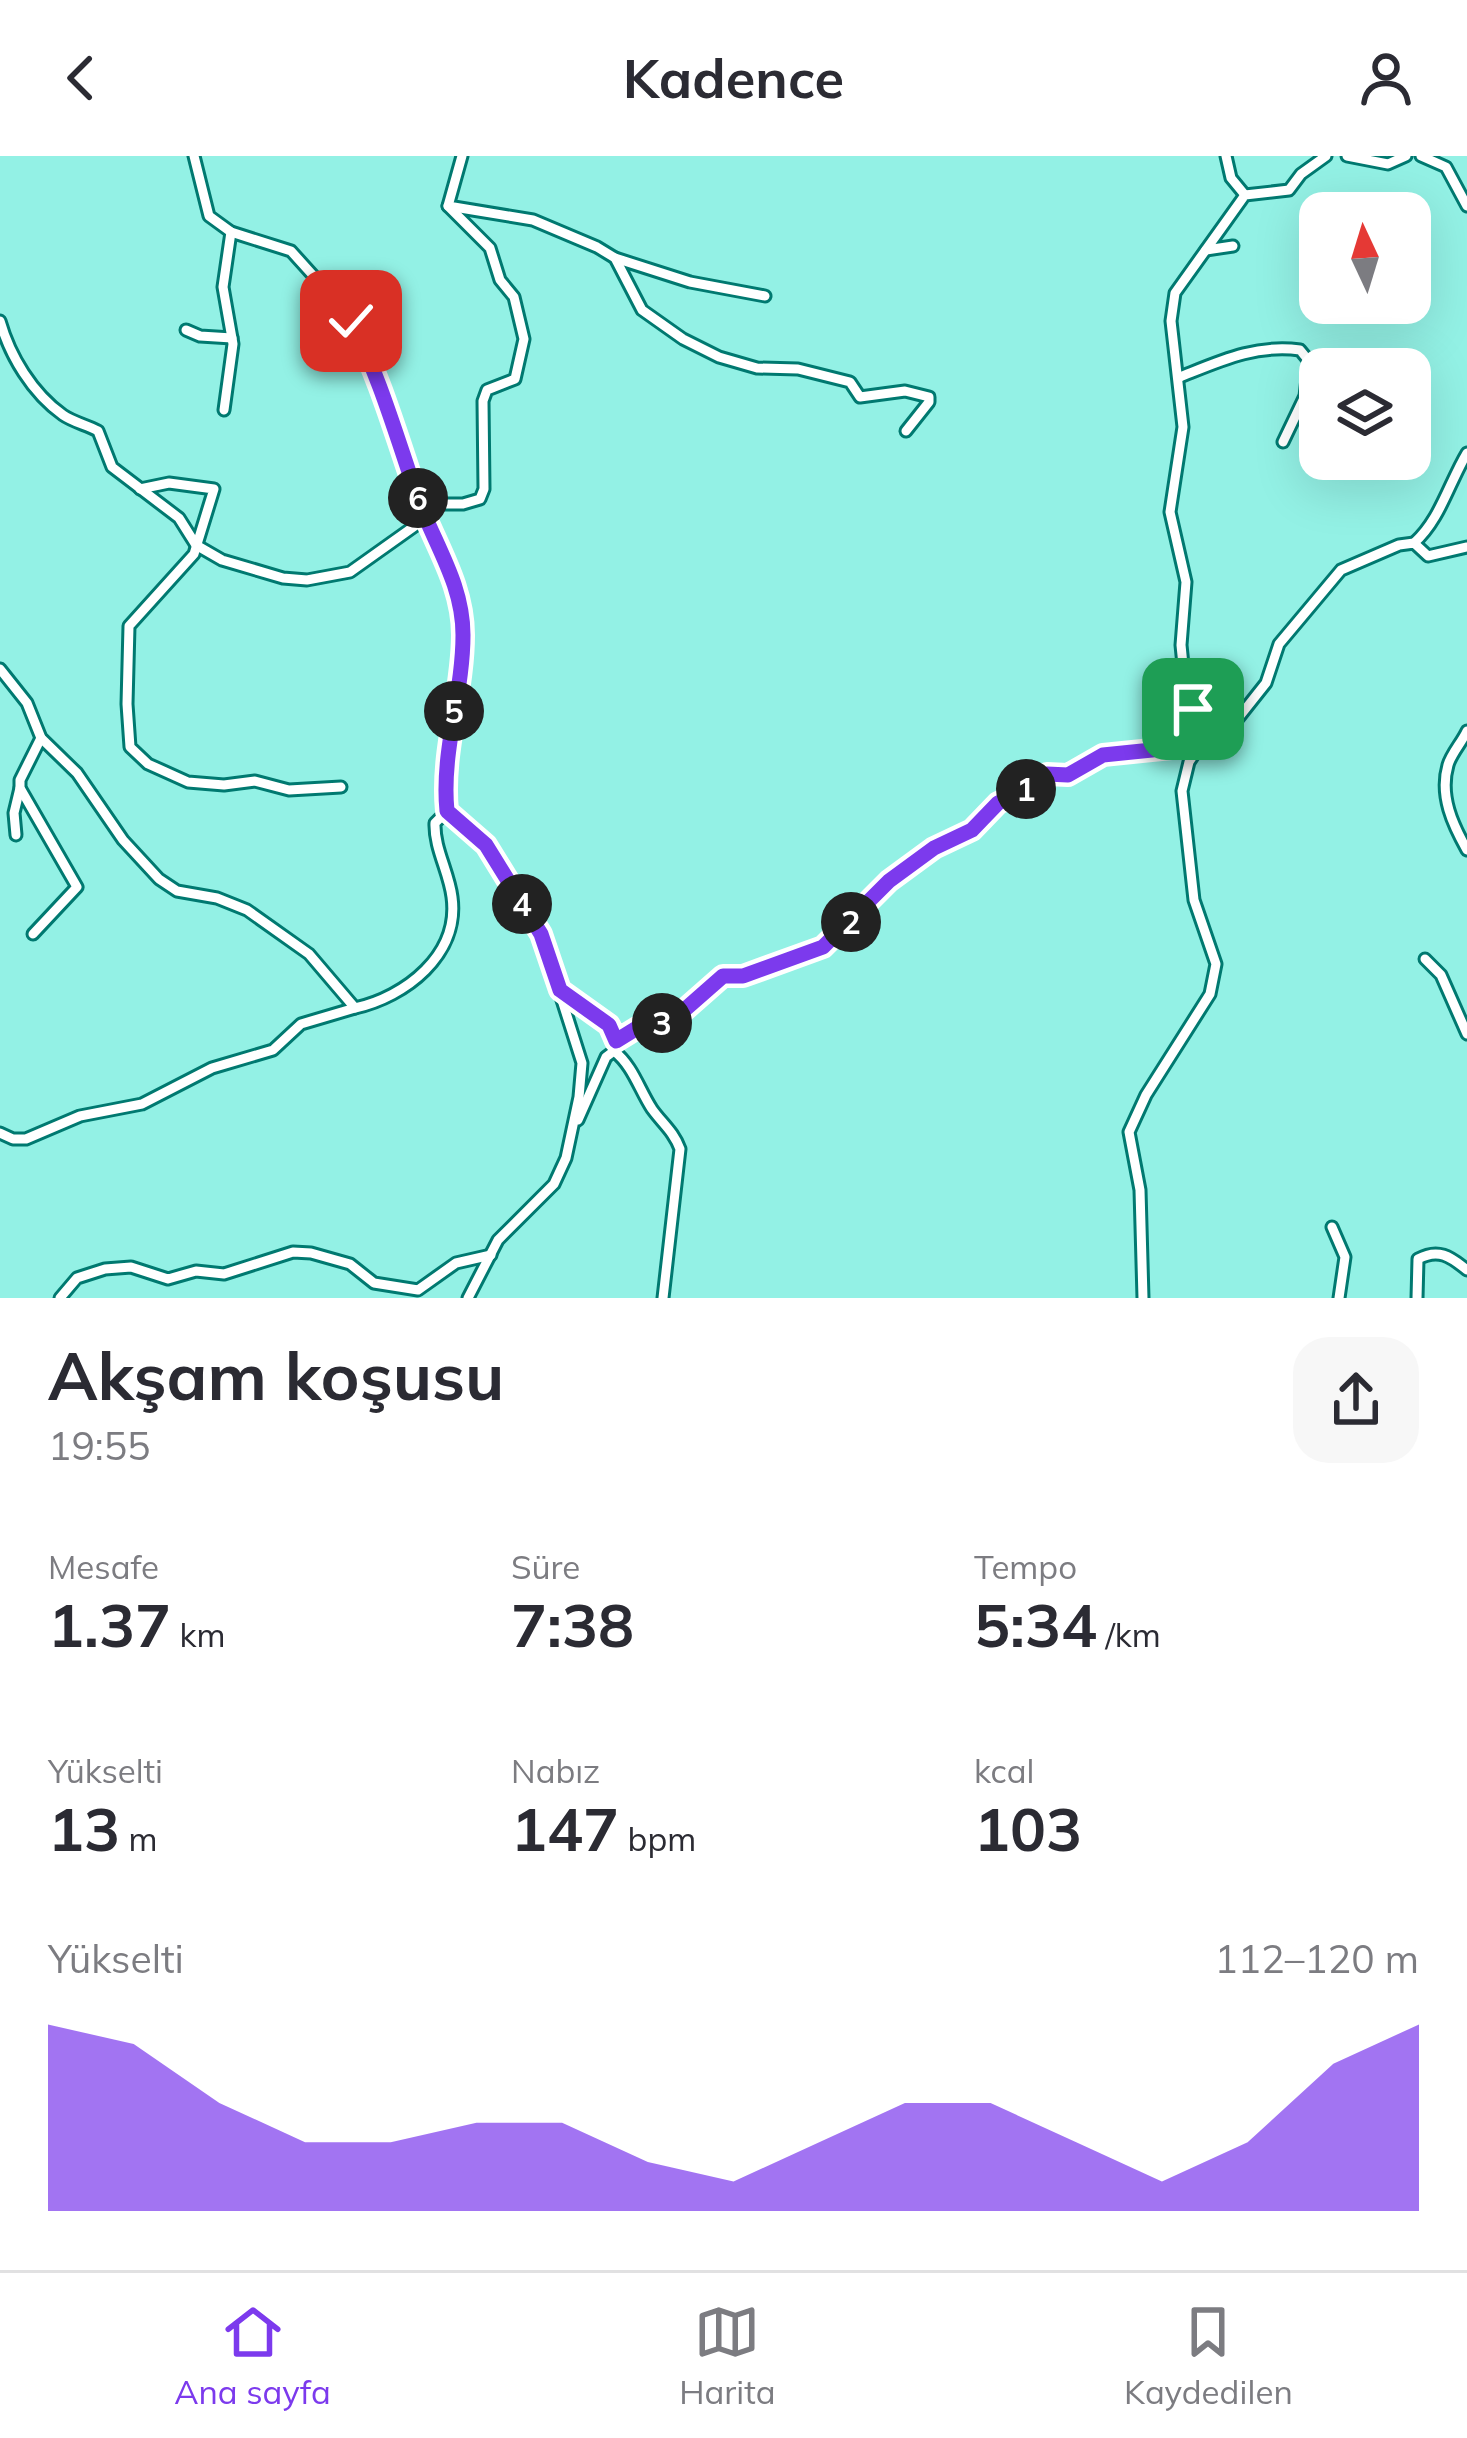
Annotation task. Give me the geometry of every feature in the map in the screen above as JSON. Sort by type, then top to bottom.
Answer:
[{"type":"street","points":[[194,156],[209,216],[231,232],[291,250],[337,302],[363,345],[392,414],[420,504],[460,598],[461,658],[444,781],[447,811],[486,845],[541,934],[582,1063],[566,1158],[554,1184],[498,1240],[467,1298]]},
{"type":"street","points":[[448,206],[462,156]]},
{"type":"street","points":[[1226,156],[1232,178],[1245,195]]},
{"type":"street","points":[[1143,1298],[1140,1190],[1129,1132],[1146,1095],[1210,994],[1216,964],[1194,901],[1182,791],[1189,762],[1201,745],[1184,675],[1181,645],[1186,582],[1170,512],[1183,427],[1171,321],[1175,293],[1245,195],[1288,190],[1326,156]]},
{"type":"street","points":[[1347,156],[1388,164],[1406,156]]},
{"type":"street","points":[[1421,156],[1446,167],[1467,206]]},
{"type":"street","points":[[420,504],[480,499],[484,489],[483,401],[487,391],[515,380],[524,339],[514,297],[500,280],[490,248],[448,206]]},
{"type":"street","points":[[448,206],[533,220],[615,258],[690,282],[765,296]]},
{"type":"street","points":[[224,410],[232,338],[223,287],[231,232]]},
{"type":"street","points":[[1206,250],[1233,246]]},
{"type":"street","points":[[615,258],[642,310],[682,340],[719,357],[757,368],[798,370],[850,382],[860,397],[905,392],[929,397],[906,431]]},
{"type":"street","points":[[0,321],[17,363],[41,393],[64,416],[98,431],[112,467],[179,518],[196,545],[222,560],[283,578],[307,580],[350,572],[426,518]]},
{"type":"street","points":[[186,330],[232,338]]},
{"type":"street","points":[[1180,376],[1243,352],[1270,347],[1300,350],[1309,361],[1305,396],[1283,442]]},
{"type":"street","points":[[572,1130],[596,1087],[606,1057],[637,1028],[673,1020],[723,976],[743,976],[823,947],[889,881],[934,848],[972,830],[998,803],[1047,774],[1068,775],[1103,755],[1201,745],[1224,736],[1265,683],[1279,644],[1341,570],[1414,543],[1434,521],[1467,453]]},
{"type":"street","points":[[140,489],[170,483],[214,489],[194,554],[129,626],[130,747],[148,764],[188,782],[255,781],[289,790],[341,787]]},
{"type":"street","points":[[1414,543],[1428,556],[1467,547]]},
{"type":"street","points":[[0,669],[27,704],[41,738],[77,773],[123,841],[159,879],[177,891],[217,898],[247,910],[310,954],[355,1008]]},
{"type":"street","points":[[1467,731],[1448,764],[1446,796],[1451,820],[1467,850]]},
{"type":"street","points":[[16,835],[20,780],[41,738]]},
{"type":"street","points":[[20,788],[77,887],[33,934]]},
{"type":"street","points":[[0,1133],[26,1138],[80,1116],[142,1104],[184,1080],[273,1050],[302,1024],[375,1003],[411,985],[428,969],[453,921],[449,883],[434,834],[435,824],[447,811]]},
{"type":"street","points":[[1425,959],[1442,975],[1467,1034]]},
{"type":"street","points":[[560,990],[609,1025],[615,1046],[680,1149],[663,1298]]},
{"type":"street","points":[[1332,1227],[1345,1257],[1339,1298]]},
{"type":"street","points":[[60,1298],[77,1278],[105,1269],[131,1267],[168,1279],[196,1271],[224,1274],[293,1252],[311,1252],[350,1264],[374,1282],[418,1290],[456,1263],[490,1255]]},
{"type":"street","points":[[1417,1298],[1418,1259],[1430,1253],[1450,1256],[1467,1270]]},
{"type":"route","points":[[351,321],[392,414],[422,509],[460,598],[463,637],[444,781],[447,811],[486,845],[541,934],[560,990],[609,1025],[616,1041],[637,1028],[673,1020],[718,978],[743,976],[823,947],[889,881],[934,848],[972,830],[998,803],[1047,774],[1068,775],[1103,755],[1201,745],[1193,709]]}]
